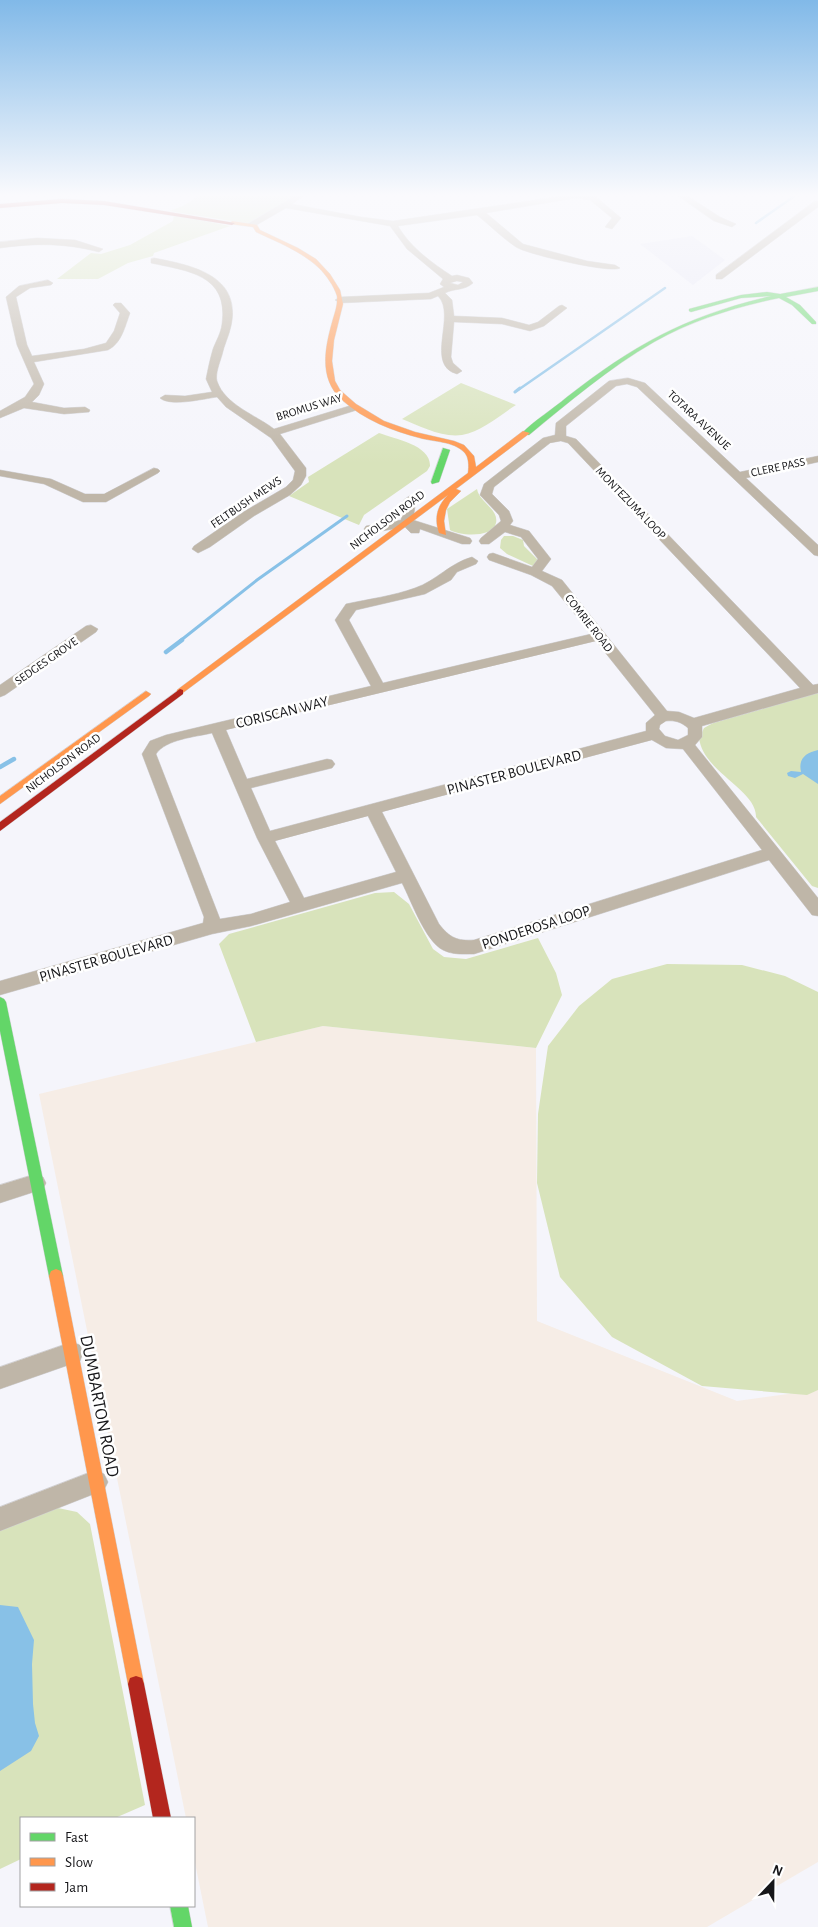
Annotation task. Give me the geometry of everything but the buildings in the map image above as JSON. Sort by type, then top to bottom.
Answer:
[{"type":"main road","points":[[334,285],[340,300],[329,376],[333,387],[341,398],[353,408],[423,438],[435,439],[462,448],[471,456],[474,465],[469,476],[460,489],[446,499],[440,511],[438,521],[443,532]]},
{"type":"main road","points":[[793,285],[727,299],[686,312],[760,294],[789,300],[816,325]]},
{"type":"main road","points":[[775,296],[786,286]]},
{"type":"main road","points":[[795,305],[809,293],[818,290]]},
{"type":"main road","name":"NICHOLSON ROAD","points":[[0,827],[632,352],[661,335],[727,308],[775,296],[818,290]]},
{"type":"main road","points":[[775,296],[778,303],[816,325]]},
{"type":"main road","points":[[423,438],[427,443],[454,454],[488,455],[504,450]]},
{"type":"main road","points":[[435,482],[446,450]]},
{"type":"main road","name":"NICHOLSON ROAD","points":[[365,533],[449,472]]},
{"type":"main road","name":"NICHOLSON ROAD","points":[[0,801],[152,689]]},
{"type":"main road","points":[[0,836],[82,778],[102,752]]},
{"type":"main road","name":"DUMBARTON ROAD","points":[[0,1002],[72,1353],[162,1817]]},
{"type":"main road","points":[[179,1907],[183,1927]]},
{"type":"street","points":[[0,415],[22,404],[34,395],[39,384],[22,345],[11,297],[14,293],[25,287],[35,285]]},
{"type":"street","points":[[165,398],[185,399],[217,394],[211,379],[226,326],[227,313],[223,290],[219,285]]},
{"type":"street","points":[[340,300],[408,298],[440,293],[449,285]]},
{"type":"street","points":[[440,293],[447,300],[449,319],[446,357],[449,364],[457,371]]},
{"type":"street","points":[[28,360],[92,352],[108,346],[114,340],[125,313],[118,306]]},
{"type":"street","points":[[449,319],[502,321],[530,328],[541,324],[562,308]]},
{"type":"street","name":"TOTARA AVENUE","points":[[561,438],[560,426],[608,387],[613,384],[633,382],[641,385],[818,552]]},
{"type":"street","name":"FELTBUSH MEWS","points":[[198,549],[214,540],[240,519],[289,490],[299,480],[301,473],[300,468],[273,433],[228,405],[217,394]]},
{"type":"street","points":[[22,404],[64,411],[85,410]]},
{"type":"street","name":"BROMUS WAY","points":[[273,433],[353,408]]},
{"type":"street","points":[[410,500],[407,522],[415,531],[461,548],[485,541],[503,527],[507,521],[505,514],[486,495],[488,486],[547,440],[561,438]]},
{"type":"street","name":"MONTEZUMA LOOP","points":[[561,438],[572,441],[814,689]]},
{"type":"street","name":"CLERE PASS","points":[[739,476],[818,459]]},
{"type":"street","points":[[0,473],[47,481],[83,498],[106,498],[154,471]]},
{"type":"street","points":[[365,533],[384,525],[407,522],[424,524],[443,532],[461,548],[472,562]]},
{"type":"street","points":[[503,527],[524,534],[545,560],[536,572]]},
{"type":"street","points":[[379,688],[342,620],[351,607],[420,591],[453,570],[472,562],[493,557],[496,549],[485,541]]},
{"type":"street","points":[[453,570],[461,548]]},
{"type":"street","name":"COMRIE ROAD","points":[[493,557],[536,572],[557,582],[664,717]]},
{"type":"street","name":"SEDGES GROVE","points":[[0,692],[91,628]]},
{"type":"street","name":"CORISCAN WAY","points":[[212,927],[212,917],[150,754],[155,744],[217,727],[599,636]]},
{"type":"street","points":[[692,724],[814,689]]},
{"type":"street","points":[[664,717],[682,718],[692,724],[696,737],[686,744],[671,744],[658,739],[654,734],[653,724],[656,720],[664,717]]},
{"type":"street","points":[[217,727],[265,838],[300,906]]},
{"type":"street","name":"PINASTER BOULEVARD","points":[[265,838],[654,734]]},
{"type":"street","points":[[686,744],[818,910]]},
{"type":"street","points":[[242,785],[327,764]]},
{"type":"street","name":"PONDEROSA LOOP","points":[[373,810],[433,928],[445,943],[457,948],[474,947],[772,853]]},
{"type":"street","name":"PINASTER BOULEVARD","points":[[0,988],[212,927],[251,920],[407,875]]},
{"type":"street","points":[[0,1194],[36,1183]]},
{"type":"street","points":[[0,1378],[72,1353]]},
{"type":"street","points":[[0,1519],[96,1482]]},
{"type":"shaded area","points":[[323,1026],[536,1048],[537,1321],[737,1401],[818,1390],[818,1862],[707,1927],[208,1927],[195,1863],[195,1817],[186,1817],[39,1094]]},
{"type":"green space","points":[[461,383],[516,405],[483,427],[462,435],[439,433],[402,419]]},
{"type":"green space","points":[[379,433],[419,448],[429,459],[430,466],[427,471],[364,515],[359,525],[289,496],[309,482],[308,477]]},
{"type":"green space","points":[[477,489],[481,498],[495,514],[496,523],[494,528],[476,534],[461,534],[450,530],[447,509]]},
{"type":"green space","points":[[504,536],[513,536],[523,540],[524,546],[538,560],[533,566],[507,554],[500,548],[501,540]]},
{"type":"green space","points":[[818,693],[818,888],[812,886],[756,817],[754,807],[748,798],[710,761],[703,750],[699,738],[704,728],[713,723]]},
{"type":"green space","points":[[394,892],[409,904],[433,949],[444,957],[466,959],[538,938],[556,973],[562,995],[536,1048],[323,1026],[256,1042],[219,944],[229,934],[375,893]]},
{"type":"green space","points":[[667,964],[742,965],[785,976],[818,992],[818,1390],[807,1395],[702,1386],[612,1337],[560,1277],[537,1183],[538,1114],[548,1046],[579,1006],[612,979]]},
{"type":"green space","points":[[58,1508],[77,1512],[90,1524],[145,1805],[117,1817],[20,1817],[20,1859],[0,1869],[0,1529]]},
{"type":"water","points":[[818,750],[818,784],[803,774],[795,778],[788,776],[787,773],[791,771],[801,772],[800,767],[804,757]]},
{"type":"water","points":[[0,1605],[18,1607],[34,1640],[32,1664],[33,1704],[35,1723],[39,1736],[31,1751],[0,1771]]},
{"type":"waterway","points":[[518,390],[665,288]]},
{"type":"waterway","points":[[515,392],[520,388]]},
{"type":"waterway","points":[[180,641],[257,580],[347,516]]},
{"type":"waterway","points":[[166,652],[182,640]]},
{"type":"waterway","points":[[0,767],[14,759]]},
{"type":"traffic: fast","points":[[526,433],[618,362],[653,340],[698,319],[722,311],[769,298],[818,289]]},
{"type":"traffic: fast","points":[[691,310],[741,296],[767,294],[780,296],[791,301],[814,323]]},
{"type":"traffic: fast","points":[[435,482],[446,450]]},
{"type":"traffic: fast","points":[[0,1002],[56,1276]]},
{"type":"traffic: fast","points":[[179,1907],[183,1927]]},
{"type":"traffic: slow","points":[[334,285],[340,301],[328,361],[329,372],[337,391],[354,406],[382,422],[413,434],[457,444],[462,447],[471,459],[471,475]]},
{"type":"traffic: slow","points":[[180,692],[526,433]]},
{"type":"traffic: slow","points":[[443,533],[440,515],[444,505],[457,491]]},
{"type":"traffic: slow","points":[[0,801],[146,694]]},
{"type":"traffic: slow","points":[[56,1276],[136,1684]]},
{"type":"traffic: jam","points":[[0,827],[180,692]]},
{"type":"traffic: jam","points":[[136,1684],[162,1817]]}]
